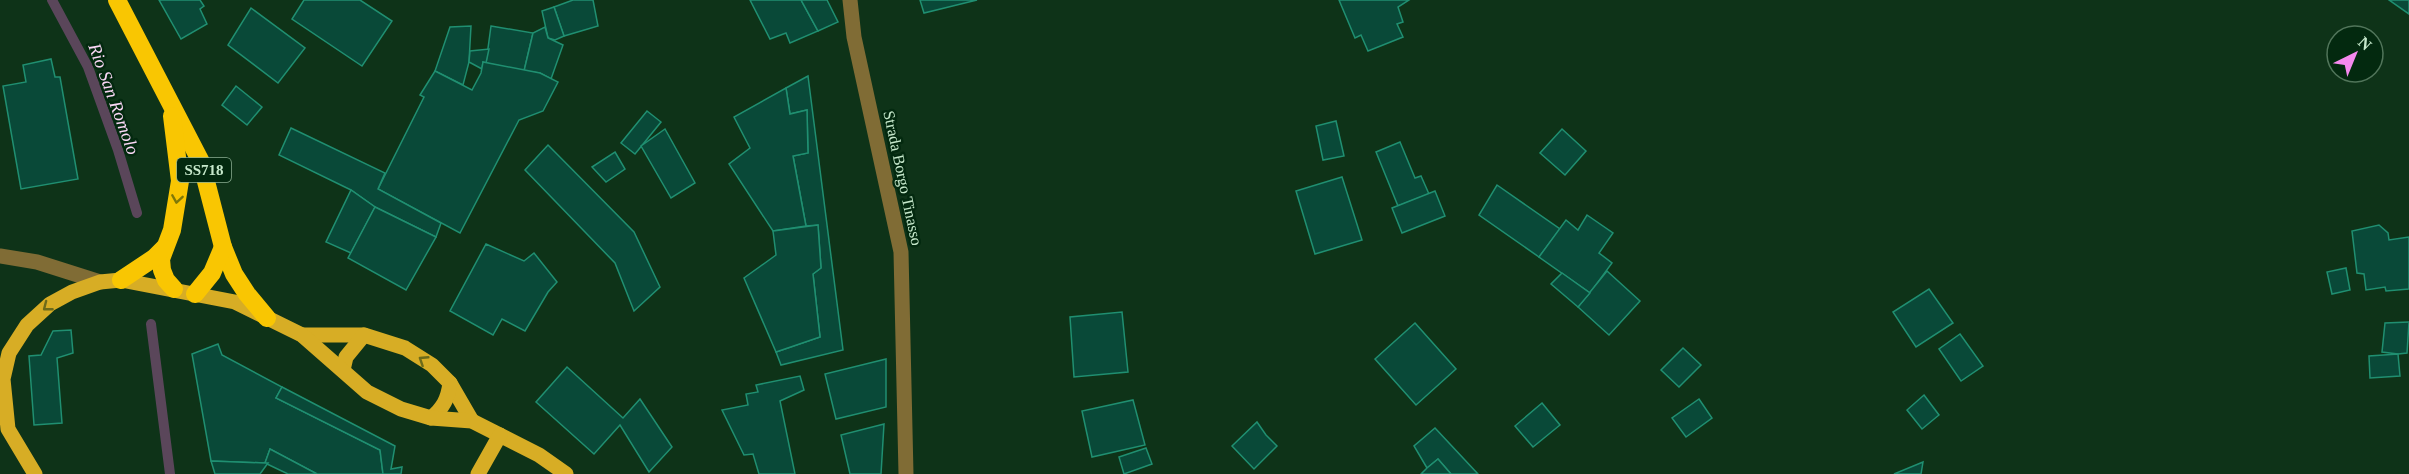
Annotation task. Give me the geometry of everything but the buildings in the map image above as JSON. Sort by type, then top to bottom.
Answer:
[{"type":"highway","name":"SS718","points":[[117,0],[201,162],[223,247],[234,274],[267,318]]},
{"type":"highway","name":"SS718","points":[[170,99],[180,181],[172,230],[161,259],[166,280],[174,290]]},
{"type":"highway","points":[[195,294],[212,273],[223,247]]},
{"type":"highway","points":[[121,280],[154,258],[164,248]]},
{"type":"main road","points":[[35,474],[8,429],[3,379],[9,353],[27,325],[50,304],[72,292],[100,282],[121,280],[235,302],[302,335],[367,392],[401,409],[431,418],[472,421],[539,454],[566,474]]},
{"type":"main road","points":[[302,335],[364,335],[405,348],[432,365],[450,382],[472,421]]},
{"type":"main road","points":[[343,370],[352,346],[364,335]]},
{"type":"main road","points":[[431,418],[440,411],[448,398],[450,382]]},
{"type":"main road","points":[[478,474],[500,435]]},
{"type":"street","name":"Strada Borgo Tinasso","points":[[850,0],[854,37],[901,252],[906,474]]},
{"type":"street","points":[[0,255],[37,262],[100,282]]},
{"type":"waterway","name":"Rio San Romolo","points":[[52,0],[88,67],[118,150],[137,213]]},
{"type":"waterway","name":"Rio San Romolo","points":[[151,324],[170,474]]}]
